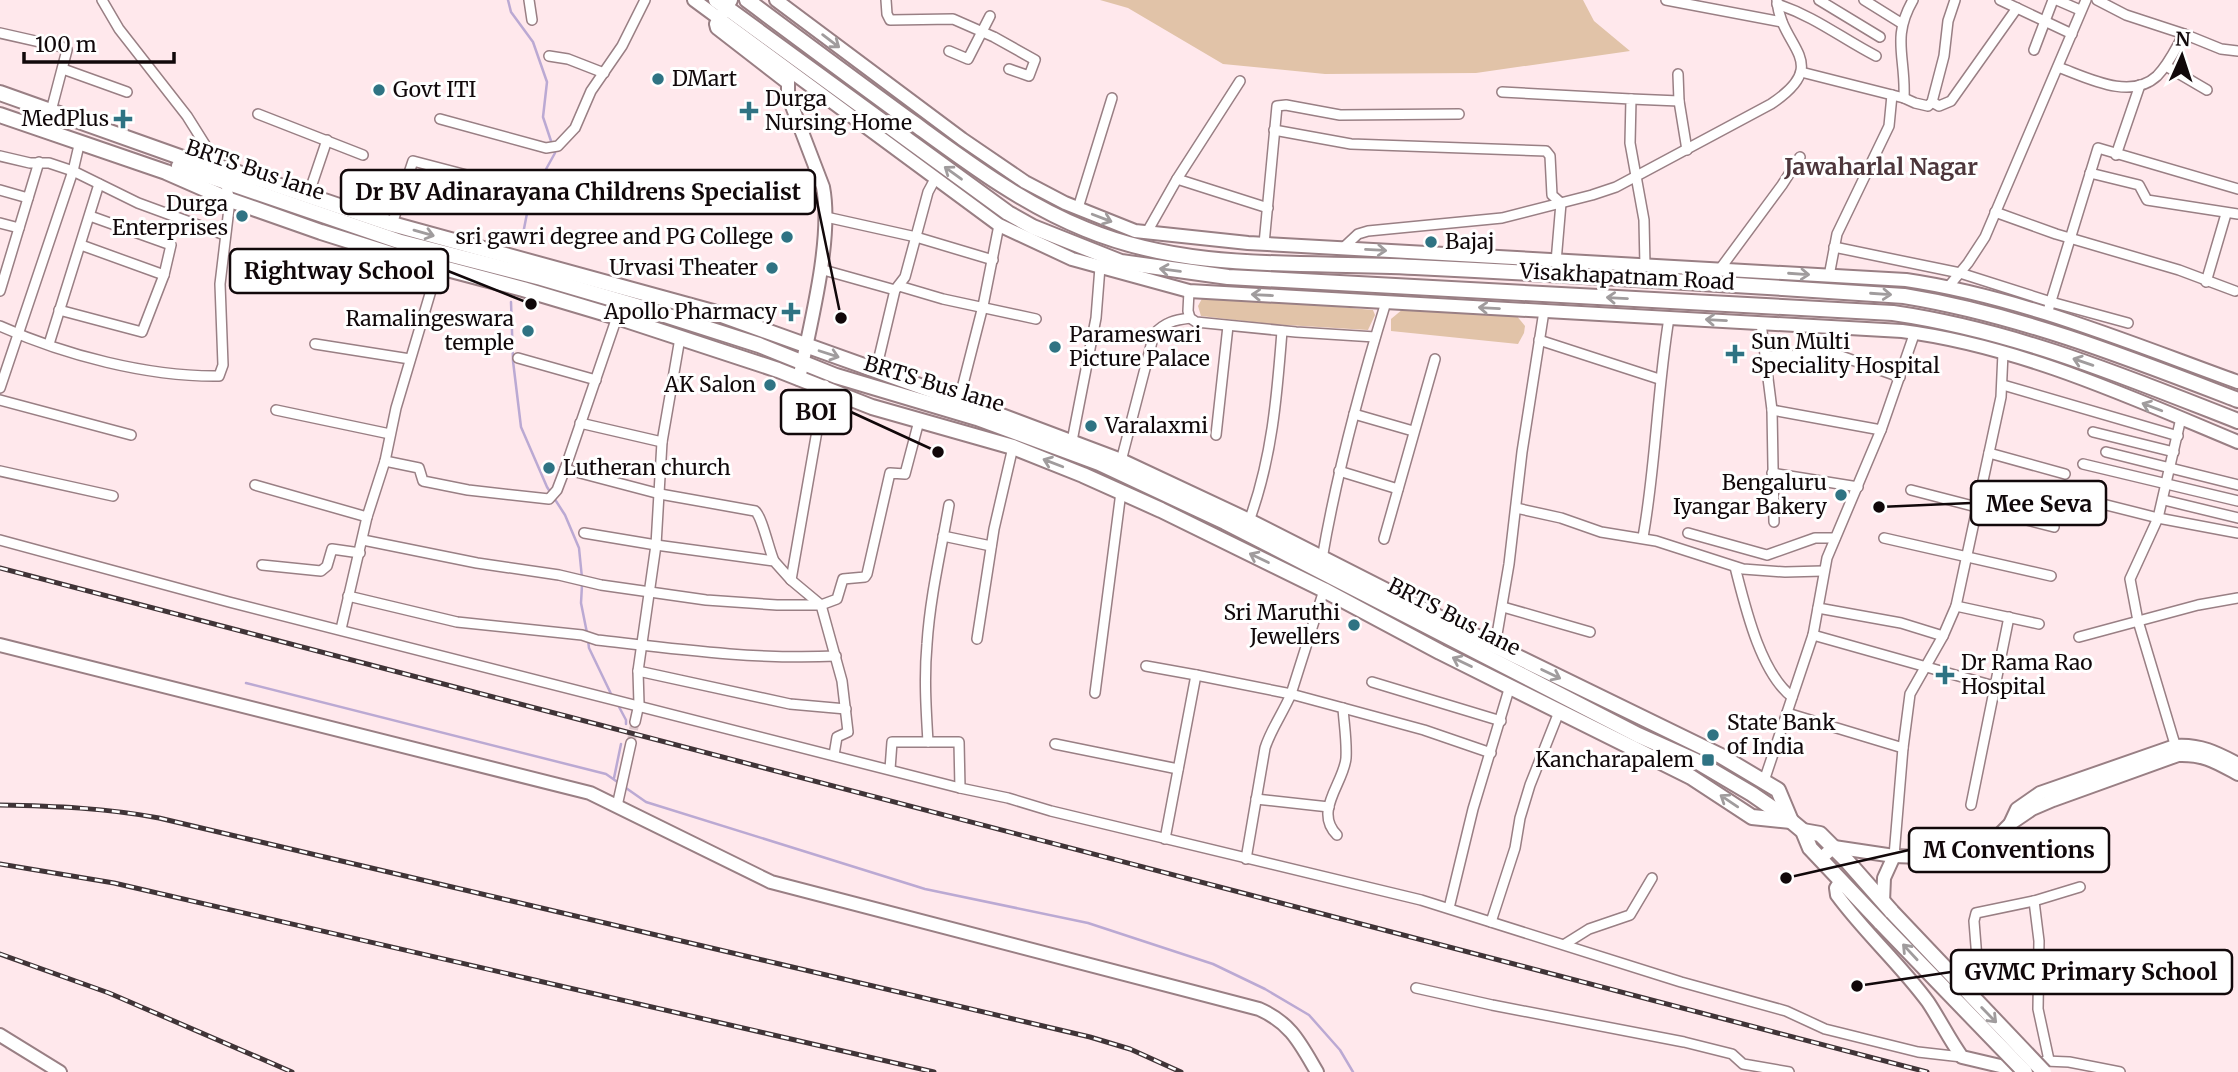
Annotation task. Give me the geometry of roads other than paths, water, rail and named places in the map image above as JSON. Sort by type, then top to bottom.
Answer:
[{"type":"main road","points":[[747,0],[1017,196],[1064,220],[1123,243],[1162,254],[1232,262],[1417,267],[1905,296],[1952,304],[2019,322],[2117,353],[2238,400]]},
{"type":"main road","name":"Visakhapatnam Road","points":[[723,6],[1004,219],[1033,227],[1121,262],[1228,277],[1880,313],[1943,320],[2007,336],[2082,361],[2238,421]]},
{"type":"main road","points":[[0,93],[194,162],[219,167],[392,224],[679,302],[1072,441],[1249,521],[1494,646],[1721,756],[1778,790],[1791,821],[1752,817],[1691,777],[1324,590],[1121,492],[1013,447],[919,421],[617,317],[321,232],[230,200],[166,172],[0,115]]},
{"type":"main road","name":"BRTS Bus lane","points":[[0,103],[401,242],[640,307],[760,345],[828,373],[977,418],[1099,463],[1156,488],[1626,729],[1696,761],[1752,794],[1803,831]]},
{"type":"main road","points":[[1803,831],[1821,834],[1834,847],[1885,913],[2025,1072]]},
{"type":"main road","points":[[1803,831],[1810,848],[1840,882],[1885,913],[2047,1066]]},
{"type":"street","points":[[0,326],[19,335],[106,362],[183,377],[219,376],[223,365],[220,301],[230,200],[225,182],[219,167],[187,116],[119,29],[102,0]]},
{"type":"street","points":[[528,0],[531,20]]},
{"type":"street","points":[[440,119],[554,147],[575,128],[591,91],[622,46],[645,0]]},
{"type":"street","points":[[694,0],[723,6],[788,77],[935,179],[1072,259],[1189,291],[1937,335],[2036,362],[2238,442]]},
{"type":"street","points":[[776,0],[962,139],[1025,182],[1078,208],[1135,230],[1264,244],[1906,280],[2128,323]]},
{"type":"street","points":[[886,0],[890,20],[948,18],[982,32],[1035,60],[1029,76],[1009,69]]},
{"type":"street","points":[[1666,0],[1782,22]]},
{"type":"street","points":[[1819,0],[1880,37]]},
{"type":"street","points":[[1864,0],[1901,23]]},
{"type":"street","points":[[1904,97],[1901,23],[1913,0]]},
{"type":"street","points":[[1801,72],[1904,97],[1914,103],[1928,106],[1932,102],[1944,56],[1948,21],[1955,0]]},
{"type":"street","points":[[2000,0],[2072,34]]},
{"type":"street","points":[[2034,50],[2055,0],[2080,10]]},
{"type":"street","points":[[1948,286],[1985,237],[2086,0]]},
{"type":"street","points":[[2097,0],[2126,15],[2221,49],[2238,51]]},
{"type":"street","points":[[1343,248],[1358,234],[1367,231],[1502,218],[1560,203],[1616,187],[1687,150],[1787,93],[1796,82],[1801,72],[1801,61],[1782,22],[1777,2]]},
{"type":"street","points":[[1777,2],[1824,24],[1876,56]]},
{"type":"street","points":[[1932,102],[1939,106],[1951,101],[2017,8]]},
{"type":"street","points":[[949,51],[968,60],[990,16]]},
{"type":"street","points":[[0,33],[66,48],[51,111]]},
{"type":"street","points":[[2058,67],[2112,86],[2140,85],[2155,78],[2166,66],[2184,34]]},
{"type":"street","points":[[549,56],[568,59],[604,73]]},
{"type":"street","points":[[2166,66],[2207,90]]},
{"type":"street","points":[[62,69],[127,92]]},
{"type":"street","points":[[1678,74],[1679,101],[1687,150]]},
{"type":"street","points":[[788,77],[792,106],[823,187],[826,218],[820,269],[799,379]]},
{"type":"street","points":[[1147,232],[1177,179],[1240,81]]},
{"type":"street","points":[[2116,155],[2140,85]]},
{"type":"street","points":[[1502,92],[1679,101]]},
{"type":"street","points":[[1829,276],[1833,247],[1851,202],[1889,126],[1892,95]]},
{"type":"street","points":[[1078,208],[1112,98]]},
{"type":"street","points":[[1631,99],[1630,144],[1644,220],[1645,265]]},
{"type":"street","points":[[1264,244],[1275,111],[1281,104],[1340,115],[1459,114]]},
{"type":"street","points":[[258,114],[363,155]]},
{"type":"street","points":[[1274,130],[1351,144],[1540,149],[1550,156],[1552,195],[1560,203],[1556,262]]},
{"type":"street","points":[[308,196],[327,140]]},
{"type":"street","points":[[0,388],[73,171],[80,141]]},
{"type":"street","points":[[2049,308],[2098,148],[2238,189]]},
{"type":"street","points":[[0,156],[30,163],[49,163],[73,171],[138,202],[225,235]]},
{"type":"street","points":[[1720,269],[1800,157]]},
{"type":"street","points":[[392,224],[413,161],[527,191]]},
{"type":"street","points":[[0,289],[39,162]]},
{"type":"street","points":[[2090,173],[2139,186],[2147,200],[2238,214]]},
{"type":"street","points":[[876,370],[897,288],[905,277],[928,192],[935,179]]},
{"type":"street","points":[[1177,179],[1268,208]]},
{"type":"street","points":[[1017,196],[1025,182]]},
{"type":"street","points":[[49,344],[99,184]]},
{"type":"street","points":[[0,190],[28,198]]},
{"type":"street","points":[[1995,212],[2070,238],[2179,270],[2235,291]]},
{"type":"street","points":[[2206,282],[2227,214]]},
{"type":"street","points":[[59,310],[142,332],[164,275],[172,248],[169,243],[90,216]]},
{"type":"street","points":[[826,218],[916,237],[993,260]]},
{"type":"street","points":[[959,400],[1004,219]]},
{"type":"street","points":[[0,223],[19,228]]},
{"type":"street","points":[[81,245],[164,275]]},
{"type":"street","points":[[1833,247],[1960,273],[2238,382]]},
{"type":"street","points":[[341,629],[367,517],[385,461],[410,359],[439,267]]},
{"type":"street","points":[[1072,441],[1096,318],[1100,267]]},
{"type":"street","points":[[820,269],[983,309],[1036,318]]},
{"type":"street","points":[[1189,291],[1188,310],[1190,318],[1196,322],[1375,337]]},
{"type":"street","points":[[1322,559],[1339,471],[1386,302]]},
{"type":"street","points":[[1494,646],[1503,607],[1544,311]]},
{"type":"street","points":[[385,461],[419,468],[423,481],[468,490],[549,499],[557,490],[565,469],[617,317]]},
{"type":"street","points":[[1121,461],[1154,334],[1173,321],[1190,318]]},
{"type":"street","points":[[1643,537],[1654,474],[1659,379],[1669,318]]},
{"type":"street","points":[[1761,323],[1772,410],[1774,522]]},
{"type":"street","points":[[1216,435],[1228,326]]},
{"type":"street","points":[[1249,521],[1269,454],[1282,331]]},
{"type":"street","points":[[1764,781],[1813,635],[1823,571],[1881,430],[1915,332]]},
{"type":"street","points":[[635,722],[639,704],[638,671],[656,545],[662,442],[680,338]]},
{"type":"street","points":[[1539,340],[1659,379]]},
{"type":"street","points":[[315,344],[410,359]]},
{"type":"street","points":[[1885,913],[1884,878],[1894,856],[1910,694],[1943,636],[1956,606],[2003,385],[2003,353]]},
{"type":"street","points":[[1765,356],[1838,355],[1900,377]]},
{"type":"street","points":[[518,358],[596,380]]},
{"type":"street","points":[[1384,539],[1435,359]]},
{"type":"street","points":[[791,580],[828,373]]},
{"type":"street","points":[[2003,385],[2178,436]]},
{"type":"street","points":[[0,400],[131,435]]},
{"type":"street","points":[[276,410],[390,434]]},
{"type":"street","points":[[1772,410],[1881,430]]},
{"type":"street","points":[[1354,414],[1413,431]]},
{"type":"street","points":[[2177,751],[2138,621],[2130,579],[2164,500],[2181,418]]},
{"type":"street","points":[[363,540],[477,563],[706,600],[821,605],[840,596],[843,579],[867,575],[890,473],[905,474],[919,421]]},
{"type":"street","points":[[580,423],[662,442]]},
{"type":"street","points":[[2092,432],[2174,452]]},
{"type":"street","points":[[976,639],[991,546],[1013,447]]},
{"type":"street","points":[[2106,452],[2238,485]]},
{"type":"street","points":[[1989,453],[2065,474]]},
{"type":"street","points":[[2083,464],[2238,501]]},
{"type":"street","points":[[565,469],[660,494],[759,513],[774,561],[791,580],[821,605],[836,656],[848,732],[837,737],[834,755]]},
{"type":"street","points":[[0,471],[113,496]]},
{"type":"street","points":[[1339,471],[1398,489]]},
{"type":"street","points":[[1772,473],[1858,487]]},
{"type":"street","points":[[255,485],[367,517]]},
{"type":"street","points":[[1911,489],[2054,527]]},
{"type":"street","points":[[1095,693],[1121,492]]},
{"type":"street","points":[[2063,494],[2158,518],[2238,533]]},
{"type":"street","points":[[2164,500],[2238,518]]},
{"type":"street","points":[[928,742],[926,647],[930,609],[949,505]]},
{"type":"street","points":[[1516,508],[1561,518],[1601,531],[1643,537],[1735,567],[1760,571],[1823,571]]},
{"type":"street","points":[[584,533],[774,561]]},
{"type":"street","points":[[1688,533],[1767,555],[1815,538],[1835,538]]},
{"type":"street","points":[[943,536],[991,546]]},
{"type":"street","points":[[1884,538],[2051,576]]},
{"type":"street","points":[[0,540],[960,788],[1449,908],[1681,982],[1790,1013],[1825,1029],[1884,1045],[1962,1057],[1974,1062],[2120,1072]]},
{"type":"street","points":[[262,565],[321,571],[327,566],[332,549],[360,552]]},
{"type":"street","points":[[1735,567],[1748,613],[1773,676],[1792,697]]},
{"type":"street","points":[[1246,859],[1265,748],[1291,694],[1324,590]]},
{"type":"street","points":[[348,596],[457,622],[582,635],[592,639],[739,654],[805,658],[836,656]]},
{"type":"street","points":[[2080,637],[2198,605],[2238,598]]},
{"type":"street","points":[[1956,606],[2039,624]]},
{"type":"street","points":[[1503,607],[1590,632]]},
{"type":"street","points":[[1818,608],[1901,623],[1943,636]]},
{"type":"street","points":[[1971,805],[2009,618]]},
{"type":"street","points":[[1813,635],[1994,686]]},
{"type":"street","points":[[0,645],[590,793],[771,882],[1259,1009],[1282,1020],[1317,1072]]},
{"type":"street","points":[[1146,666],[1291,694],[1424,730],[1491,753]]},
{"type":"street","points":[[638,671],[790,704],[846,709]]},
{"type":"street","points":[[1165,839],[1196,675]]},
{"type":"street","points":[[1372,682],[1501,721]]},
{"type":"street","points":[[1449,908],[1466,834],[1510,686]]},
{"type":"street","points":[[1337,835],[1328,824],[1329,807],[1345,762],[1343,708]]},
{"type":"street","points":[[1492,922],[1515,848],[1530,785],[1559,712]]},
{"type":"street","points":[[1787,713],[1903,748]]},
{"type":"street","points":[[890,769],[892,742],[959,742],[960,788]]},
{"type":"street","points":[[617,806],[631,743]]},
{"type":"street","points":[[1055,744],[1178,769]]},
{"type":"street","points":[[1821,859],[1834,847],[1921,857],[1969,851],[1988,843],[2032,809],[2195,746],[2213,751],[2238,764]]},
{"type":"street","points":[[2177,751],[2206,757],[2238,774]]},
{"type":"street","points":[[1256,799],[1329,807]]},
{"type":"street","points":[[1565,944],[1589,929],[1630,915],[1653,878]]},
{"type":"street","points":[[1840,882],[1836,888],[1837,895],[1927,1002],[1962,1057]]},
{"type":"street","points":[[1977,959],[1974,921],[1976,913],[2034,901],[2080,887]]},
{"type":"street","points":[[2034,901],[2039,941],[2038,1009],[2047,1066]]},
{"type":"street","points":[[1416,988],[1684,1042],[1732,1054],[1747,1068],[1788,1072]]},
{"type":"street","points":[[0,1035],[60,1072]]},
{"type":"street","points":[[1990,1063],[2025,1072]]},
{"type":"waterway","points":[[508,0],[511,12],[533,42],[547,82],[543,117],[555,153],[530,198],[522,239]]},
{"type":"waterway","points":[[511,302],[513,361],[521,427],[547,487],[565,515],[579,548],[582,578]]},
{"type":"waterway","points":[[582,585],[581,603],[587,633]]},
{"type":"waterway","points":[[588,640],[589,648],[613,698]]},
{"type":"waterway","points":[[246,683],[606,774],[646,802],[925,889],[1088,923],[1213,964],[1265,989],[1309,1015],[1340,1050],[1353,1072]]},
{"type":"waterway","points":[[617,703],[626,724]]},
{"type":"waterway","points":[[614,778],[621,744]]},
{"type":"tunnel","points":[[631,743],[635,722]]},
{"type":"railway","points":[[0,568],[1927,1072]]},
{"type":"railway","points":[[0,805],[80,808],[159,818],[1090,1037],[1130,1049],[1181,1072]]},
{"type":"railway","points":[[0,864],[114,883],[934,1072]]},
{"type":"railway","points":[[0,954],[109,993],[292,1072]]},
{"type":"place","name":"DMart","points":[[658,79]]},
{"type":"place","name":"Govt ITI","points":[[379,90]]},
{"type":"place","name":"Durga Nursing Home","points":[[749,111]]},
{"type":"place","name":"MedPlus","points":[[123,119]]},
{"type":"place","name":"Durga Enterprises","points":[[242,216]]},
{"type":"place","name":"sri gawri degree and PG College","points":[[787,237]]},
{"type":"place","name":"Bajaj","points":[[1431,242]]},
{"type":"place","name":"Urvasi Theater","points":[[772,268]]},
{"type":"place","name":"Rightway School","points":[[531,304]]},
{"type":"place","name":"Apollo Pharmacy","points":[[791,312]]},
{"type":"place","name":"Dr BV Adinarayana Childrens Specialist","points":[[841,318]]},
{"type":"place","name":"Ramalingeswara temple","points":[[528,331]]},
{"type":"place","name":"Parameswari Picture Palace","points":[[1055,347]]},
{"type":"place","name":"Sun Multi Speciality Hospital","points":[[1735,354]]},
{"type":"place","name":"AK Salon","points":[[770,385]]},
{"type":"place","name":"Varalaxmi","points":[[1091,426]]},
{"type":"place","name":"BOI","points":[[938,452]]},
{"type":"place","name":"Lutheran church","points":[[549,468]]},
{"type":"place","name":"Bengaluru Iyangar Bakery","points":[[1841,495]]},
{"type":"place","name":"Mee Seva","points":[[1879,507]]},
{"type":"place","name":"Sri Maruthi Jewellers","points":[[1354,625]]},
{"type":"place","name":"Dr Rama Rao Hospital","points":[[1945,675]]},
{"type":"place","name":"State Bank of India","points":[[1713,735]]},
{"type":"place","name":"Kancharapalem","points":[[1708,760]]},
{"type":"place","name":"M Conventions","points":[[1786,878]]},
{"type":"place","name":"GVMC Primary School","points":[[1857,986]]},
{"type":"district","name":"Jawaharlal Nagar","points":[[1881,167]]}]
